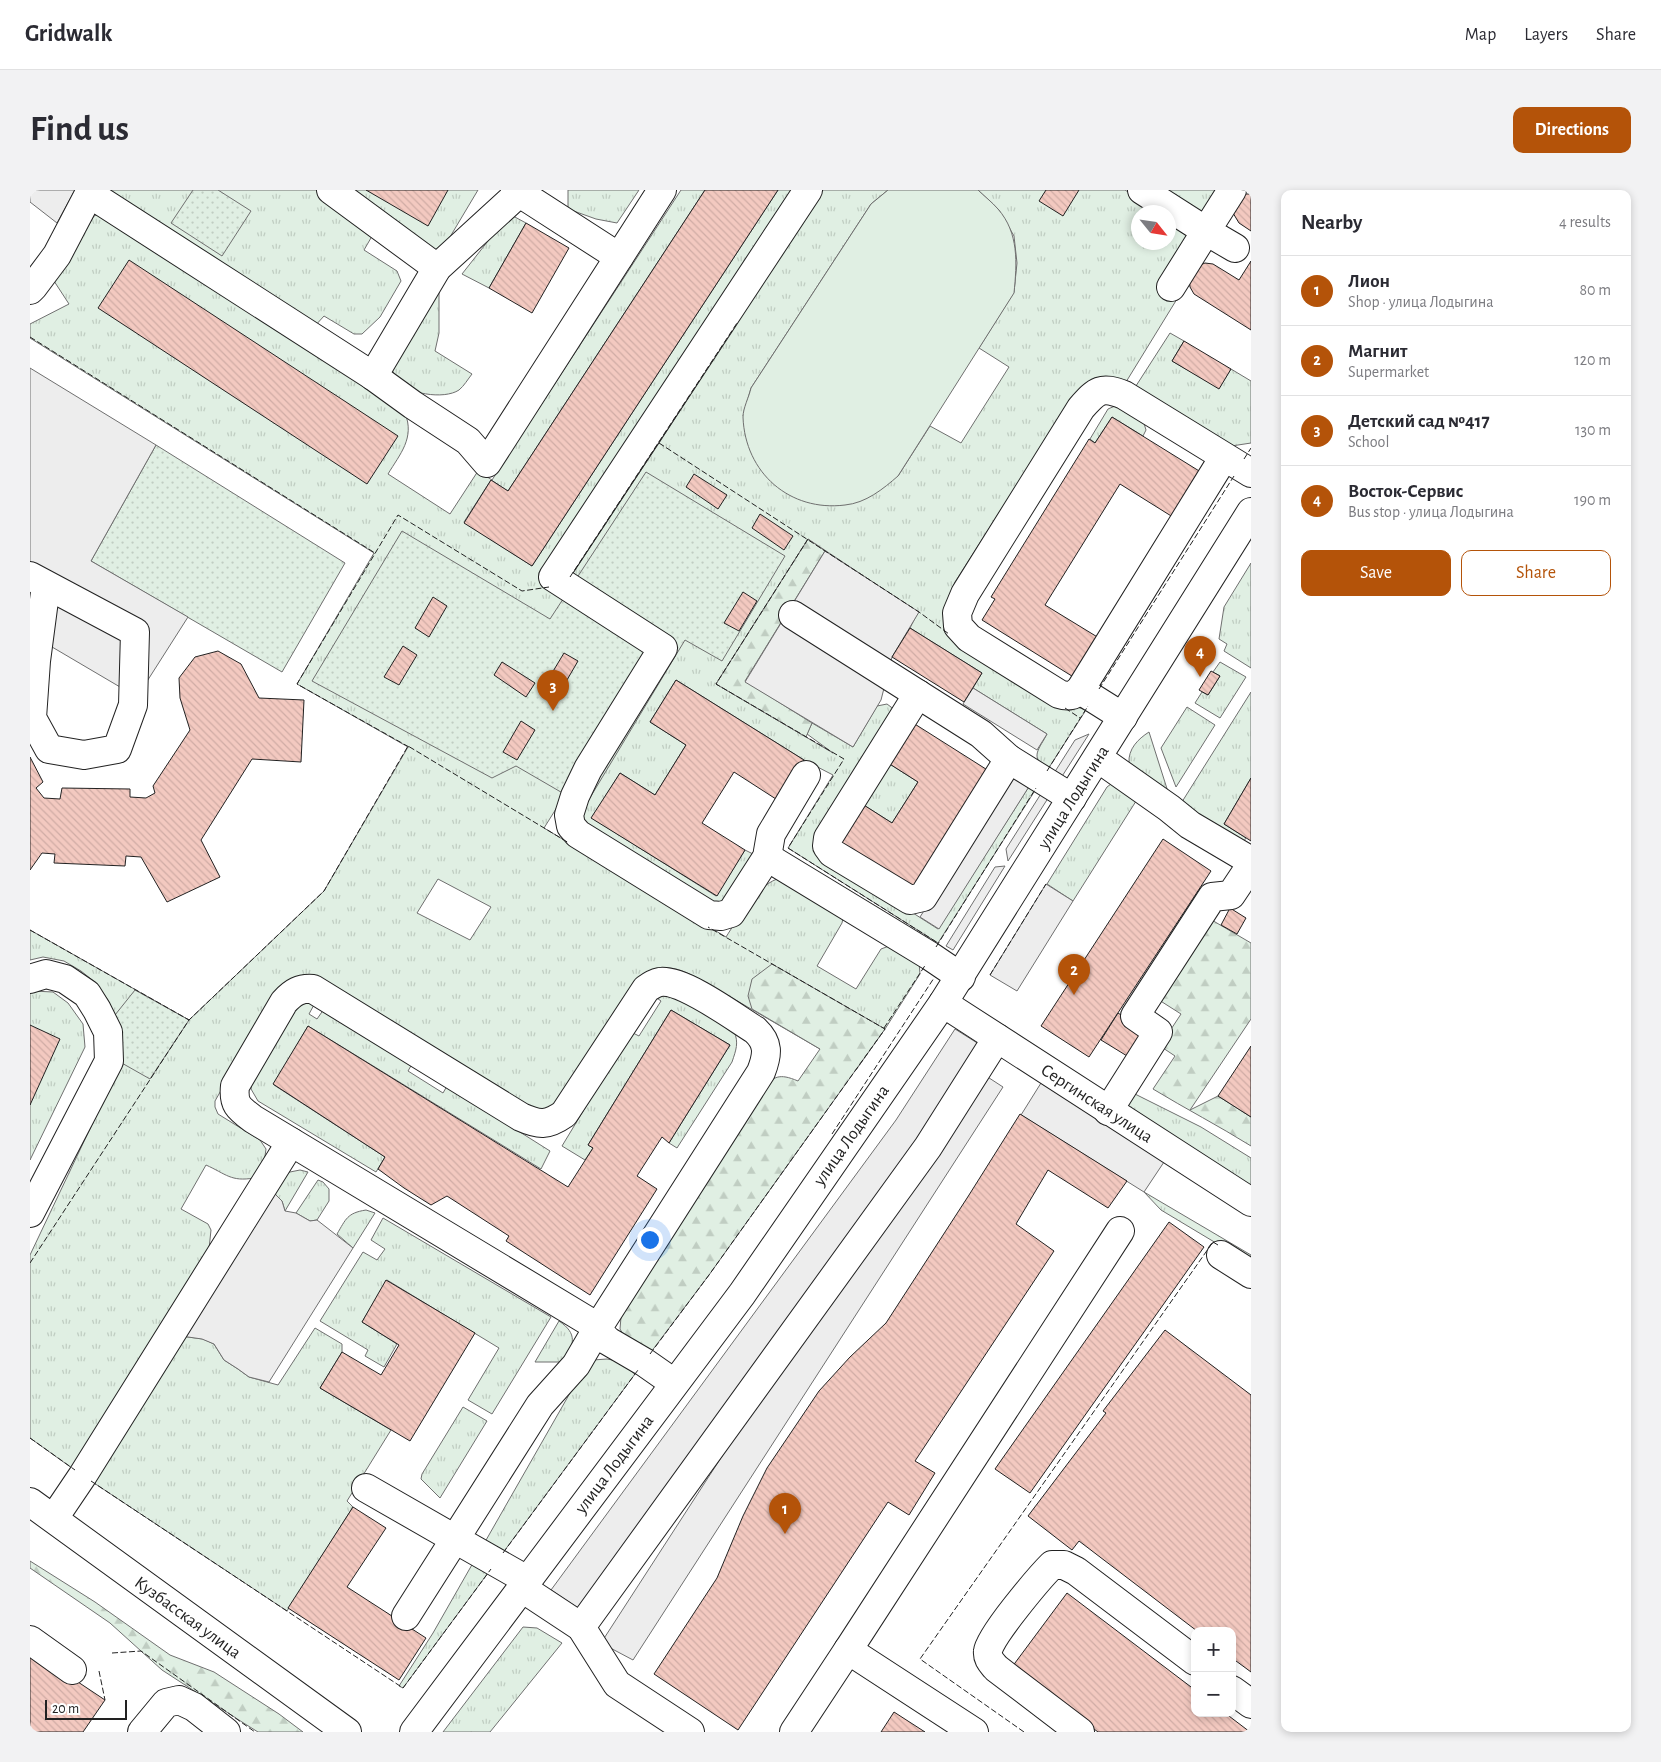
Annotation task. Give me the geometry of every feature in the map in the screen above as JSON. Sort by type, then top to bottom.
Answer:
[{"type":"main road","points":[[331,190],[437,268]]},
{"type":"main road","points":[[30,290],[58,255],[90,192],[373,376],[468,441],[488,463],[662,190]]},
{"type":"main road","points":[[806,774],[771,834],[767,857],[731,913],[721,916],[709,915],[578,834],[571,826],[569,815],[575,796],[588,769],[663,648],[553,577],[808,190]]},
{"type":"main road","points":[[1142,190],[1235,248]]},
{"type":"main road","points":[[1171,288],[1232,190]]},
{"type":"main road","points":[[373,376],[437,268],[517,192],[619,257]]},
{"type":"main road","points":[[1224,458],[1080,690],[1074,695],[1059,694],[969,638],[958,626],[958,613],[970,585],[1081,408],[1094,394],[1109,389],[1124,395],[1251,473]]},
{"type":"main road","name":"улица Лодыгина","points":[[414,1732],[742,1294],[943,1003],[1251,512]]},
{"type":"main road","points":[[38,580],[135,632],[133,705],[117,749],[84,755],[49,749],[32,718],[36,661],[38,580]]},
{"type":"main road","points":[[793,615],[981,734],[1010,759],[1072,798]]},
{"type":"main road","points":[[1080,690],[1123,717]]},
{"type":"main road","points":[[918,694],[828,838],[827,846],[832,853],[910,900],[923,897],[1010,759]]},
{"type":"main road","points":[[1098,758],[1190,825],[1251,861]]},
{"type":"main road","points":[[767,857],[930,956],[960,977]]},
{"type":"main road","points":[[1108,1111],[1158,1032],[1135,1016],[1212,897],[1231,895],[1251,865]]},
{"type":"main road","points":[[30,979],[46,974],[65,979],[87,994],[98,1010],[108,1032],[109,1061],[30,1214]]},
{"type":"main road","points":[[406,1616],[540,1405],[576,1365],[597,1329],[761,1072],[765,1061],[766,1048],[762,1037],[754,1030],[689,989],[675,983],[661,982],[646,989],[564,1114],[555,1120],[543,1124],[521,1117],[314,989],[299,990],[292,993],[284,1002],[235,1086],[234,1097],[236,1104],[241,1110],[572,1312],[597,1329],[608,1341],[644,1362],[674,1383]]},
{"type":"main road","name":"Сергинская улица","points":[[943,1003],[1251,1202]]},
{"type":"main road","points":[[580,1627],[928,1147],[996,1038]]},
{"type":"main road","points":[[54,1518],[88,1467],[291,1142]]},
{"type":"main road","points":[[794,1732],[1120,1231]]},
{"type":"main road","points":[[1221,1255],[1251,1274]]},
{"type":"main road","points":[[366,1488],[455,1539],[524,1584],[580,1627],[617,1684],[690,1732]]},
{"type":"main road","name":"Кузбасская улица","points":[[30,1502],[347,1732]]},
{"type":"main road","points":[[1080,1732],[996,1668],[988,1659],[988,1650],[994,1638],[1040,1577],[1052,1565],[1064,1565],[1076,1570],[1191,1658]]},
{"type":"main road","points":[[30,1640],[72,1670]]},
{"type":"main road","points":[[848,1650],[974,1732]]},
{"type":"main road","points":[[1236,1693],[1251,1704]]},
{"type":"main road","points":[[142,1732],[166,1703],[178,1700],[194,1708],[226,1732]]},
{"type":"green space","points":[[109,190],[478,190],[441,252],[375,231],[364,250],[397,271],[401,281],[380,317],[362,334],[354,334],[324,316],[314,327]]},
{"type":"green space","points":[[193,190],[218,190],[251,211],[222,256],[171,223]]},
{"type":"green space","points":[[568,190],[639,190],[617,223],[596,219],[568,209]]},
{"type":"green space","points":[[681,190],[705,190],[508,491],[491,480],[464,522],[532,566],[778,190],[797,190],[565,585],[823,190],[888,190],[871,204],[751,388],[743,416],[898,476],[930,426],[961,443],[1009,367],[979,348],[1014,292],[1017,263],[1014,236],[999,210],[978,190],[1125,190],[1150,205],[1131,205],[1131,250],[1176,250],[1176,222],[1197,235],[1177,299],[1126,382],[1111,378],[1100,379],[1076,392],[955,582],[948,599],[946,619],[1045,696],[1086,710],[1050,766],[1046,768],[1038,760],[1037,756],[1047,734],[973,688],[982,673],[910,628],[918,612],[808,539],[716,684],[833,753],[807,734],[812,723],[853,747],[877,706],[887,704],[895,710],[896,719],[813,849],[938,929],[1030,785],[1036,789],[938,943],[788,848],[833,775],[804,760],[676,680],[650,722],[686,745],[655,795],[620,773],[592,818],[716,896],[745,850],[757,856],[723,905],[713,904],[590,829],[580,817],[593,750],[544,828],[726,937],[754,896],[769,883],[777,879],[843,918],[842,923],[817,966],[856,989],[881,949],[889,946],[919,962],[920,974],[856,1070],[696,977],[679,970],[661,968],[649,971],[640,978],[629,992],[601,1033],[556,1107],[536,1112],[313,975],[303,975],[293,979],[277,992],[215,1101],[218,1114],[260,1140],[266,1149],[264,1163],[254,1178],[246,1179],[234,1178],[206,1165],[181,1209],[208,1224],[211,1230],[209,1249],[76,1471],[30,1438],[30,1255],[107,1093],[115,1015],[108,1000],[96,983],[81,971],[64,961],[43,957],[30,960],[30,930],[189,1020],[324,891],[408,747],[297,684],[374,553],[30,338],[30,324],[69,304],[54,281],[94,216],[101,213],[405,413],[408,422],[407,438],[401,453],[388,474],[450,514],[478,471],[492,480]],"holes":[[[438,879],[491,907],[470,940],[417,913]]]},
{"type":"green space","points":[[888,190],[978,190],[998,209],[1010,228],[1016,260],[1014,293],[898,476],[874,495],[853,504],[825,506],[806,502],[789,495],[774,485],[762,471],[752,455],[746,437],[743,417],[744,410],[751,388],[871,204]]},
{"type":"green space","points":[[1158,190],[1223,190],[1205,219]]},
{"type":"green space","points":[[513,216],[526,223],[489,288],[462,274],[503,222]]},
{"type":"green space","points":[[439,289],[439,333],[435,351],[472,374],[459,390],[444,395],[426,394],[408,388],[396,379],[391,368]]},
{"type":"green space","points":[[1170,333],[1184,341],[1172,361],[1219,388],[1231,369],[1251,381],[1251,443],[1225,447],[1134,389]]},
{"type":"green space","points":[[1115,406],[1143,420],[1146,430],[1143,436],[1112,417],[1095,443],[1090,439],[1108,409]]},
{"type":"green space","points":[[156,445],[345,563],[282,672],[91,561]]},
{"type":"green space","points":[[646,472],[785,556],[722,661],[685,640],[585,806],[516,766],[492,778],[312,681],[402,531],[550,619]]},
{"type":"green space","points":[[808,539],[825,551],[745,681],[812,723],[806,737],[716,684]]},
{"type":"green space","points":[[1251,563],[1251,668],[1224,651],[1227,644],[1219,639],[1224,607]]},
{"type":"green space","points":[[1220,662],[1246,677],[1220,718],[1195,703],[1202,692],[1208,695],[1220,676],[1213,672]]},
{"type":"green space","points":[[1251,692],[1251,778],[1224,824],[1246,838],[1241,845],[1180,805]]},
{"type":"green space","points":[[1187,707],[1215,725],[1176,787],[1161,748]]},
{"type":"green space","points":[[1149,732],[1169,795],[1129,763],[1130,753],[1134,745]]},
{"type":"green space","points":[[885,761],[918,782],[892,823],[859,802]]},
{"type":"green space","points":[[1111,784],[1119,785],[1138,798],[1073,901],[1047,884],[1107,787]]},
{"type":"green space","points":[[1210,919],[1251,943],[1251,1019],[1190,1110],[1153,1089],[1175,1056],[1160,1046],[1181,1014],[1159,1000]]},
{"type":"green space","points":[[772,964],[885,1029],[709,1275],[651,1352],[624,1336],[620,1329],[621,1317],[760,1090],[777,1077],[786,1077],[798,1081],[820,1049],[752,1009],[748,996],[752,979]]},
{"type":"green space","points":[[135,990],[189,1020],[150,1079],[120,1062],[115,1015]]},
{"type":"green space","points":[[30,992],[53,992],[68,1003],[83,1024],[85,1047],[30,1160]]},
{"type":"green space","points":[[672,993],[734,1031],[737,1043],[732,1062],[677,1148],[669,1143],[730,1045],[671,1010],[588,1145],[593,1148],[585,1160],[562,1146],[631,1032],[639,1036],[661,1001],[654,996]]},
{"type":"green space","points":[[315,1003],[309,1014],[317,1019],[324,1009],[412,1064],[408,1071],[443,1093],[447,1086],[550,1151],[541,1169],[308,1026],[274,1085],[385,1157],[376,1172],[258,1101],[251,1089],[252,1082],[299,1005]]},
{"type":"green space","points":[[1133,1093],[1201,1127],[1251,1158],[1251,1186],[1124,1105]]},
{"type":"green space","points":[[1218,1096],[1251,1117],[1251,1146],[1190,1110]]},
{"type":"green space","points":[[300,1170],[308,1172],[285,1211],[282,1201],[274,1193],[285,1173]]},
{"type":"green space","points":[[318,1180],[323,1182],[329,1189],[329,1201],[317,1220],[310,1221],[296,1213]]},
{"type":"green space","points":[[1144,1192],[1251,1255],[1251,1264],[1161,1210]]},
{"type":"green space","points":[[366,1210],[375,1213],[353,1248],[337,1234],[351,1215]]},
{"type":"green space","points":[[383,1218],[551,1317],[492,1414],[468,1400],[499,1348],[387,1280],[362,1322],[397,1344],[384,1367],[365,1356],[368,1350],[320,1321],[363,1252],[377,1260],[385,1249],[371,1240]]},
{"type":"green space","points":[[559,1321],[572,1335],[572,1345],[564,1362],[535,1362]]},
{"type":"green space","points":[[315,1328],[342,1344],[342,1352],[320,1388],[391,1430],[347,1501],[353,1507],[287,1611],[91,1481],[181,1336],[203,1339],[214,1344],[224,1360],[249,1377],[278,1385]]},
{"type":"green space","points":[[607,1359],[618,1361],[635,1374],[403,1688],[399,1686],[433,1633],[582,1372],[593,1360]]},
{"type":"green space","points":[[463,1407],[487,1421],[440,1498],[421,1479],[422,1474]]},
{"type":"green space","points":[[30,1561],[95,1602],[170,1655],[214,1672],[279,1714],[303,1732],[258,1732],[242,1722],[162,1670],[110,1623],[30,1568]]},
{"type":"green space","points":[[523,1627],[537,1628],[562,1643],[490,1732],[443,1732]]},
{"type":"shaded area","points":[[30,190],[75,190],[57,223],[30,202]]},
{"type":"shaded area","points":[[30,368],[156,445],[91,561],[188,617],[137,697],[30,634]]},
{"type":"shaded area","points":[[825,551],[919,612],[892,657],[881,700],[853,747],[745,682]]},
{"type":"shaded area","points":[[973,688],[1047,734],[1037,750],[963,704]]},
{"type":"shaded area","points":[[1089,734],[1008,861],[1006,849],[1075,740]]},
{"type":"shaded area","points":[[1012,774],[1030,785],[939,929],[920,917]]},
{"type":"shaded area","points":[[1005,866],[953,950],[946,946],[995,867]]},
{"type":"shaded area","points":[[1046,884],[1073,901],[1017,991],[990,975]]},
{"type":"shaded area","points":[[955,1029],[982,1046],[811,1294],[578,1608],[551,1590],[896,1120]]},
{"type":"shaded area","points":[[983,1074],[1003,1087],[633,1660],[601,1643],[761,1396]]},
{"type":"shaded area","points":[[1041,1083],[1164,1162],[1144,1192],[1021,1115]]},
{"type":"shaded area","points":[[271,1190],[282,1201],[285,1211],[296,1213],[310,1221],[317,1220],[353,1248],[269,1382],[249,1377],[224,1360],[214,1344],[202,1339],[181,1336]]},
{"type":"building","points":[[366,190],[448,190],[428,226]]},
{"type":"building","points":[[705,190],[778,190],[532,566],[464,523],[491,480],[508,491]]},
{"type":"building","points":[[1046,190],[1079,190],[1063,216],[1039,201]]},
{"type":"building","points":[[1251,194],[1251,231],[1239,223],[1233,213],[1239,197]]},
{"type":"building","points":[[526,223],[569,248],[532,313],[489,288]]},
{"type":"building","points":[[129,260],[398,436],[367,484],[98,308]]},
{"type":"building","points":[[1251,261],[1251,330],[1194,294],[1190,287],[1189,279],[1198,266],[1205,263],[1213,264],[1239,280]]},
{"type":"building","points":[[1184,341],[1231,369],[1219,389],[1172,361]]},
{"type":"building","points":[[1112,417],[1204,474],[1176,519],[1120,484],[1045,605],[1099,638],[1075,678],[982,620],[995,599],[991,597],[1089,439],[1095,443]]},
{"type":"building","points":[[694,474],[727,495],[718,509],[686,487]]},
{"type":"building","points":[[760,514],[793,536],[784,550],[752,528]]},
{"type":"building","points":[[743,592],[757,601],[739,631],[724,623]]},
{"type":"building","points":[[433,597],[447,606],[429,637],[415,628]]},
{"type":"building","points":[[910,628],[982,673],[964,702],[892,657]]},
{"type":"building","points":[[403,646],[417,655],[399,685],[384,677]]},
{"type":"building","points":[[218,651],[241,664],[259,698],[304,700],[301,762],[252,759],[201,840],[220,877],[167,902],[141,857],[126,856],[125,866],[54,863],[55,854],[42,853],[30,870],[30,757],[43,782],[36,788],[44,798],[60,799],[62,788],[130,789],[130,797],[146,798],[155,793],[153,786],[190,730],[180,698],[179,678],[195,657]]},
{"type":"building","points":[[564,653],[578,661],[560,692],[546,683]]},
{"type":"building","points":[[502,662],[535,683],[526,697],[494,675]]},
{"type":"building","points":[[1211,671],[1220,676],[1208,695],[1199,690]]},
{"type":"building","points":[[676,680],[804,760],[779,801],[734,772],[702,823],[745,850],[717,896],[591,818],[620,773],[655,795],[686,745],[650,722]]},
{"type":"building","points":[[521,721],[535,730],[517,760],[503,752]]},
{"type":"building","points":[[910,721],[989,771],[914,891],[835,842],[859,802],[892,823],[918,782],[885,761]]},
{"type":"building","points":[[1251,778],[1251,841],[1224,824]]},
{"type":"building","points":[[1163,839],[1211,871],[1089,1057],[1041,1026]]},
{"type":"building","points":[[1230,908],[1246,918],[1237,934],[1221,925]]},
{"type":"building","points":[[671,1010],[730,1045],[669,1143],[662,1137],[637,1176],[657,1189],[590,1295],[506,1241],[509,1236],[447,1196],[431,1205],[404,1188],[378,1169],[385,1157],[273,1084],[308,1026],[568,1187],[593,1148],[588,1145]]},
{"type":"building","points":[[1118,1013],[1148,1032],[1132,1059],[1101,1040]]},
{"type":"building","points":[[30,1025],[60,1039],[30,1105]]},
{"type":"building","points":[[1251,1046],[1251,1117],[1218,1096]]},
{"type":"building","points":[[1020,1114],[1127,1181],[1108,1208],[1048,1170],[1016,1224],[1054,1251],[915,1461],[935,1473],[909,1515],[888,1502],[738,1730],[654,1674],[717,1578],[743,1516],[767,1468],[819,1391],[850,1357],[886,1323]]},
{"type":"building","points":[[1169,1222],[1204,1247],[1030,1493],[995,1469]]},
{"type":"building","points":[[386,1280],[475,1333],[410,1441],[320,1388],[342,1352],[381,1375],[399,1345],[362,1322]]},
{"type":"building","points":[[1165,1330],[1251,1395],[1251,1672],[1236,1661],[1236,1627],[1192,1627],[1079,1541],[1072,1550],[1028,1516],[1106,1413],[1103,1411]]},
{"type":"building","points":[[353,1507],[386,1528],[347,1587],[426,1638],[399,1680],[288,1608]]},
{"type":"building","points":[[1067,1593],[1191,1687],[1191,1717],[1230,1717],[1250,1732],[1098,1732],[1012,1667]]},
{"type":"building","points":[[30,1650],[105,1700],[83,1732],[30,1732]]},
{"type":"building","points":[[894,1712],[925,1732],[881,1732]]},
{"type":"fence","points":[[570,577],[737,323]]},
{"type":"fence","points":[[30,337],[374,554]]},
{"type":"fence","points":[[659,443],[919,612],[949,634]]},
{"type":"fence","points":[[1244,459],[1251,448]]},
{"type":"fence","points":[[1099,689],[1234,476]]},
{"type":"fence","points":[[409,747],[297,684],[398,515],[522,591],[549,587]]},
{"type":"fence","points":[[808,539],[716,684],[844,759],[788,848],[938,943]]},
{"type":"fence","points":[[1047,771],[1088,706]]},
{"type":"fence","points":[[1065,708],[1080,718]]},
{"type":"fence","points":[[30,1263],[189,1020],[324,891],[408,746],[569,843]]},
{"type":"fence","points":[[936,947],[1036,788]]},
{"type":"fence","points":[[990,975],[1046,884]]},
{"type":"fence","points":[[650,1354],[709,1275],[885,1029],[708,927]]},
{"type":"fence","points":[[30,930],[189,1020]]},
{"type":"fence","points":[[884,1028],[926,964]]},
{"type":"fence","points":[[832,1134],[934,978]]},
{"type":"fence","points":[[1024,1732],[920,1659],[1213,1242],[1218,1245]]},
{"type":"fence","points":[[503,1553],[638,1370]]},
{"type":"fence","points":[[30,1438],[75,1470]]},
{"type":"fence","points":[[91,1481],[403,1688],[491,1569]]},
{"type":"fence","points":[[112,1653],[141,1651],[255,1732]]},
{"type":"fence","points":[[99,1671],[105,1700]]},
{"type":"place","name":"Восток-Сервис","points":[[1200,677]]},
{"type":"place","name":"Детский сад №417","points":[[553,711]]},
{"type":"place","name":"Магнит","points":[[1074,995]]},
{"type":"place","name":"Лион","points":[[785,1534]]}]
